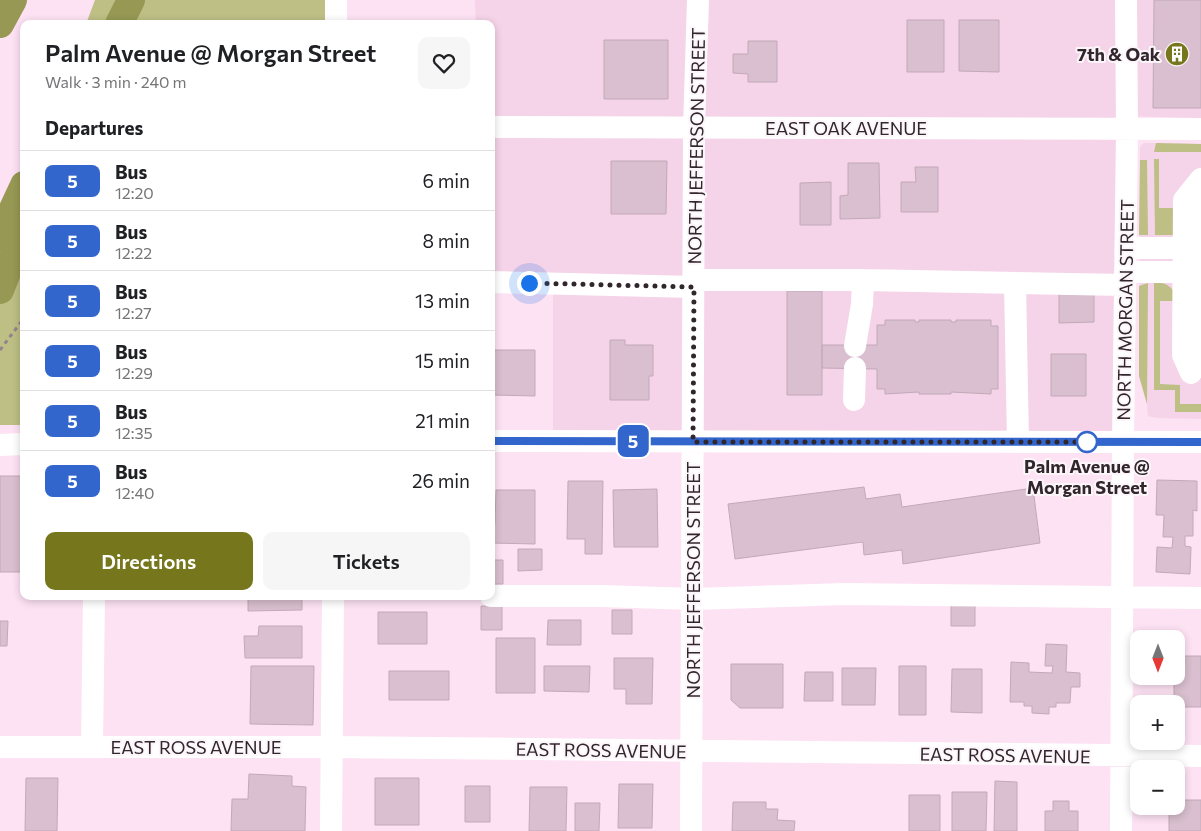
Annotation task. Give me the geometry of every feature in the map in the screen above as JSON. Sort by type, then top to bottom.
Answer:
[{"type":"highway","points":[[0,24],[13,0]]},
{"type":"highway","points":[[121,20],[131,0]]},
{"type":"highway","points":[[0,237],[20,194]]},
{"type":"highway","points":[[0,290],[20,239]]},
{"type":"street","points":[[336,0],[336,20]]},
{"type":"street","name":"NORTH JEFFERSON STREET","points":[[691,831],[694,128],[698,0]]},
{"type":"street","name":"NORTH MORGAN STREET","points":[[1121,831],[1127,129],[1126,0]]},
{"type":"street","name":"EAST OAK AVENUE","points":[[495,127],[1201,129]]},
{"type":"street","points":[[1192,373],[1183,355],[1191,272],[1191,248],[1200,181]]},
{"type":"street","points":[[1126,248],[1191,248]]},
{"type":"street","points":[[495,282],[694,284],[863,280],[1015,283],[1125,279],[1191,272]]},
{"type":"street","points":[[854,400],[855,357],[863,280]]},
{"type":"street","points":[[1015,283],[1018,442]]},
{"type":"street","points":[[495,441],[1201,442]]},
{"type":"street","points":[[0,444],[20,444]]},
{"type":"street","points":[[495,596],[602,596],[693,599],[844,594],[978,594],[1201,598]]},
{"type":"street","points":[[92,746],[94,600]]},
{"type":"street","points":[[331,831],[330,747],[333,600]]},
{"type":"street","name":"EAST ROSS AVENUE","points":[[0,747],[330,747],[1201,756]]},
{"type":"path","points":[[0,350],[20,323]]},
{"type":"shaded area","points":[[475,0],[1201,0],[1201,118],[1119,116],[1121,434],[553,430],[553,280],[495,282],[495,20],[476,20]]},
{"type":"shaded area","points":[[1145,143],[1201,144],[1201,419],[1148,416],[1147,404],[1139,376],[1140,148]]},
{"type":"green space","points":[[95,0],[325,0],[325,20],[88,20]]},
{"type":"green space","points":[[1156,143],[1201,144],[1201,152],[1154,152]]},
{"type":"green space","points":[[1154,159],[1159,159],[1159,208],[1178,208],[1174,235],[1155,235]]},
{"type":"green space","points":[[1140,160],[1147,160],[1148,235],[1139,235]]},
{"type":"green space","points":[[20,204],[20,425],[0,425],[0,271]]},
{"type":"green space","points":[[1154,282],[1170,287],[1176,296],[1176,301],[1160,301],[1160,384],[1180,385],[1180,404],[1201,404],[1201,412],[1175,412],[1175,390],[1154,390]]},
{"type":"green space","points":[[1148,283],[1147,404],[1139,376],[1139,286]]},
{"type":"building","name":"7th & Oak","points":[[1154,0],[1201,0],[1201,108],[1153,108]]},
{"type":"building","points":[[907,20],[944,20],[944,72],[907,72]]},
{"type":"building","points":[[959,20],[999,20],[999,72],[959,71]]},
{"type":"building","points":[[604,40],[668,40],[668,99],[604,99]]},
{"type":"building","points":[[748,41],[777,41],[777,82],[748,82],[748,74],[733,73],[733,54],[748,54]]},
{"type":"building","points":[[611,161],[667,161],[666,214],[611,214]]},
{"type":"building","points":[[848,163],[879,163],[880,218],[840,219],[840,196],[848,195]]},
{"type":"building","points":[[915,167],[938,167],[938,212],[901,212],[901,182],[916,182]]},
{"type":"building","points":[[831,182],[831,225],[800,225],[800,183]]},
{"type":"building","points":[[1094,290],[1094,322],[1059,323],[1059,291]]},
{"type":"building","points":[[787,291],[822,291],[822,395],[787,395]]},
{"type":"building","points":[[885,320],[915,320],[915,322],[919,322],[919,320],[951,320],[951,322],[956,322],[956,320],[991,320],[991,326],[998,326],[998,389],[991,389],[991,394],[951,392],[951,394],[919,394],[919,392],[885,394],[885,389],[877,389],[877,369],[822,368],[822,345],[877,345],[877,325],[885,325]]},
{"type":"building","points":[[610,340],[625,340],[625,345],[653,345],[653,376],[649,376],[649,400],[610,400]]},
{"type":"building","points":[[495,350],[535,350],[535,396],[495,395]]},
{"type":"building","points":[[1051,354],[1086,354],[1086,396],[1051,396]]},
{"type":"building","points":[[0,476],[20,476],[20,572],[0,572]]},
{"type":"building","points":[[1157,480],[1197,481],[1197,511],[1193,510],[1193,536],[1185,536],[1185,546],[1191,547],[1190,574],[1156,572],[1157,547],[1172,548],[1173,537],[1163,537],[1164,515],[1156,515]]},
{"type":"building","points":[[568,481],[603,481],[602,554],[585,554],[585,539],[567,539]]},
{"type":"building","points":[[864,487],[866,499],[900,494],[902,507],[1033,488],[1040,543],[903,564],[902,550],[864,555],[863,542],[735,559],[728,504]]},
{"type":"building","points":[[657,489],[658,547],[614,547],[613,490]]},
{"type":"building","points":[[496,490],[535,490],[535,544],[495,543]]},
{"type":"building","points":[[518,549],[542,549],[542,570],[518,571]]},
{"type":"building","points":[[495,560],[503,560],[503,584],[495,584]]},
{"type":"building","points":[[248,600],[302,600],[302,610],[248,611]]},
{"type":"building","points":[[951,601],[975,601],[975,626],[951,626]]},
{"type":"building","points":[[481,606],[502,606],[502,630],[481,630]]},
{"type":"building","points":[[612,610],[632,610],[632,634],[612,634]]},
{"type":"building","points":[[378,612],[427,612],[427,644],[378,644]]},
{"type":"building","points":[[548,620],[581,620],[581,645],[547,645]]},
{"type":"building","points":[[0,621],[8,621],[7,646],[0,646]]},
{"type":"building","points":[[259,626],[302,626],[302,658],[245,658],[244,636],[258,636]]},
{"type":"building","points":[[496,638],[535,638],[535,693],[496,693]]},
{"type":"building","points":[[1046,644],[1067,645],[1066,672],[1080,673],[1080,687],[1071,687],[1070,703],[1056,703],[1056,707],[1049,707],[1049,714],[1032,713],[1032,706],[1024,706],[1024,702],[1010,702],[1011,662],[1029,663],[1029,672],[1052,673],[1053,666],[1045,666]]},
{"type":"building","points":[[1185,656],[1201,656],[1201,707],[1185,707],[1185,695],[1174,695],[1174,685],[1185,685]]},
{"type":"building","points":[[614,658],[653,658],[652,704],[626,704],[626,689],[614,689]]},
{"type":"building","points":[[731,664],[783,664],[783,708],[740,708],[731,700]]},
{"type":"building","points":[[251,666],[314,666],[313,725],[250,724]]},
{"type":"building","points":[[544,666],[590,666],[589,692],[544,691]]},
{"type":"building","points":[[899,666],[926,666],[926,715],[899,715]]},
{"type":"building","points":[[842,668],[876,668],[875,705],[842,705]]},
{"type":"building","points":[[952,669],[982,669],[982,713],[951,712]]},
{"type":"building","points":[[389,671],[449,671],[449,700],[389,700]]},
{"type":"building","points":[[805,672],[833,672],[833,701],[804,701]]},
{"type":"building","points":[[249,774],[292,776],[292,786],[306,787],[305,831],[231,831],[232,799],[248,799]]},
{"type":"building","points":[[26,778],[58,778],[57,831],[25,831]]},
{"type":"building","points":[[375,778],[419,778],[419,825],[375,825]]},
{"type":"building","points":[[995,781],[1017,782],[1017,831],[994,831]]},
{"type":"building","points":[[619,784],[653,784],[652,828],[618,828]]},
{"type":"building","points":[[465,786],[490,786],[490,822],[465,822]]},
{"type":"building","points":[[530,787],[567,787],[566,831],[529,831]]},
{"type":"building","points":[[952,792],[987,792],[986,831],[952,831]]},
{"type":"building","points":[[909,795],[940,795],[940,831],[909,831]]},
{"type":"building","points":[[1185,800],[1201,800],[1201,831],[1169,831],[1169,815],[1185,815]]},
{"type":"building","points":[[1053,801],[1069,801],[1069,811],[1078,811],[1078,831],[1045,831],[1045,811],[1053,811]]},
{"type":"building","points":[[733,802],[766,802],[766,809],[778,809],[777,820],[795,821],[794,831],[732,831]]},
{"type":"building","points":[[575,803],[600,803],[599,831],[575,831]]},
{"type":"bus line","name":"5","points":[[495,441],[1201,442]]},
{"type":"place","name":"7th & Oak","points":[[1177,54]]},
{"type":"place","name":"Palm Avenue @ Morgan Street","points":[[1087,442]]},
{"type":"route","points":[[529,283],[694,287],[693,442],[1087,442]]}]
